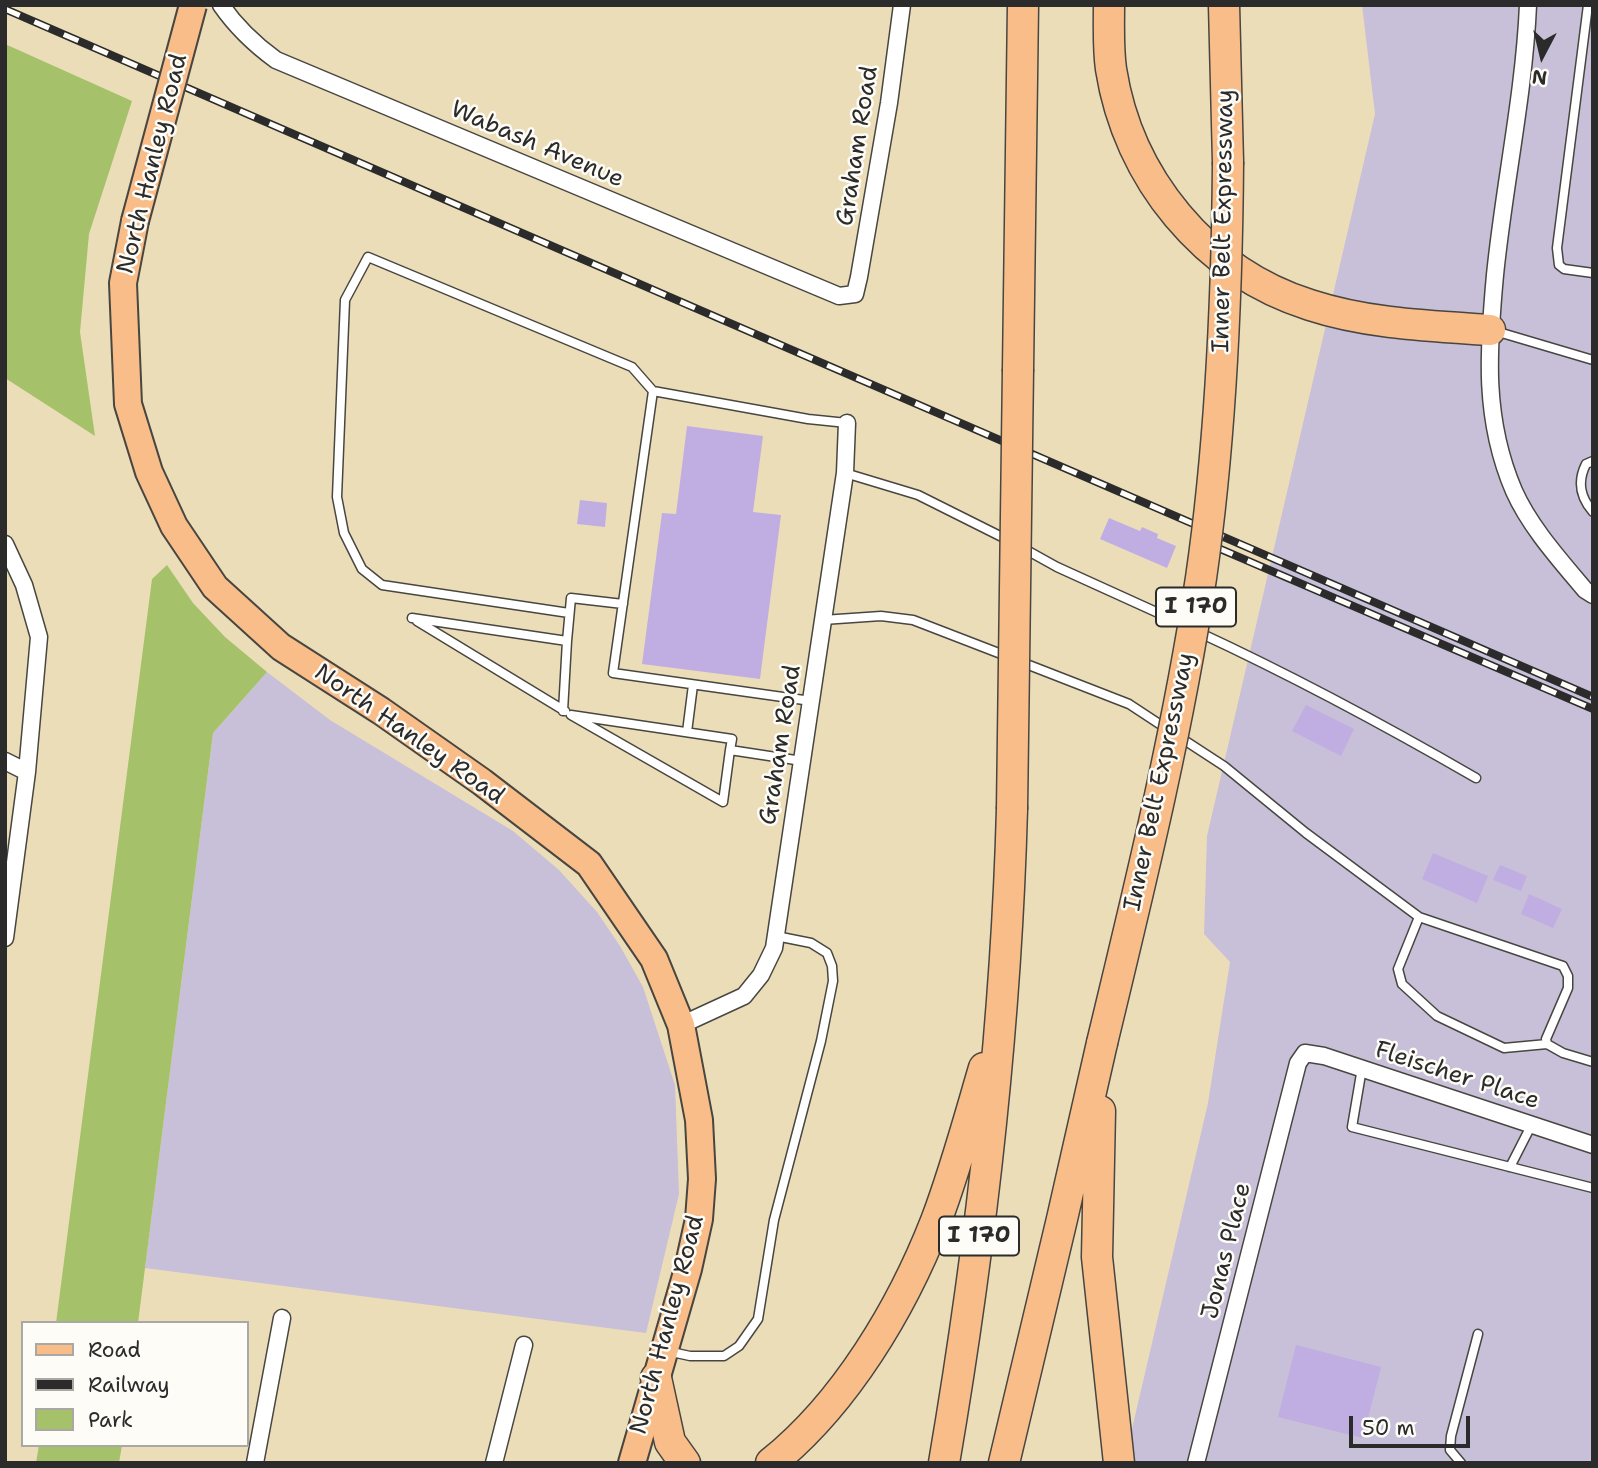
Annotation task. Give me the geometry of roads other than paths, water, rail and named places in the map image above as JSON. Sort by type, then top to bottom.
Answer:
[{"type":"highway","name":"I 170","points":[[944,1463],[979,1236],[1002,1007],[1012,797],[1023,5]]},
{"type":"highway","points":[[1110,5],[1111,68],[1118,104],[1131,141],[1165,201],[1207,247],[1244,276],[1277,293],[1310,305],[1364,318],[1490,330]]},
{"type":"highway","points":[[1126,5],[1128,68],[1147,134],[1164,168],[1185,198],[1232,246],[1301,284],[1334,294],[1430,309],[1490,330]]},
{"type":"highway","name":"Inner Belt Expressway","points":[[1004,1463],[1158,812],[1201,577],[1222,375],[1227,280],[1228,162],[1224,5]]},
{"type":"highway","points":[[771,1463],[821,1416],[849,1379],[882,1330],[911,1276],[936,1222],[1002,1007]]},
{"type":"highway","points":[[1102,1043],[1097,1257],[1119,1463]]},
{"type":"highway","points":[[660,1364],[670,1441],[685,1463]]},
{"type":"main road","name":"North Hanley Road","points":[[193,5],[135,221],[122,283],[128,404],[149,472],[174,526],[215,587],[281,647],[404,727],[482,782],[589,864],[654,959],[681,1024],[699,1120],[702,1179],[699,1219],[688,1269],[632,1463]]},
{"type":"street","name":"Wabash Avenue","points":[[221,5],[236,27],[254,45],[276,60],[839,296],[855,294]]},
{"type":"street","name":"Graham Road","points":[[855,294],[889,103],[902,5]]},
{"type":"street","points":[[1528,5],[1499,233],[1490,330],[1490,400],[1498,446],[1515,493],[1549,547],[1585,590],[1593,595]]},
{"type":"street","name":"Graham Road","points":[[681,1024],[744,996],[761,975],[774,948],[845,473],[847,423]]},
{"type":"street","points":[[5,544],[24,585],[39,638],[27,772],[5,938]]},
{"type":"street","points":[[5,761],[27,772]]},
{"type":"street","name":"Fleischer Place","points":[[1305,1053],[1362,1068],[1593,1145]]},
{"type":"street","name":"Jonas Place","points":[[1196,1463],[1298,1063],[1305,1053]]},
{"type":"street","points":[[255,1463],[282,1318]]},
{"type":"street","points":[[494,1463],[524,1345]]},
{"type":"lane","points":[[1588,5],[1557,248],[1559,265],[1564,269],[1593,273]]},
{"type":"lane","points":[[569,613],[382,586],[362,569],[344,533],[337,497],[345,300],[368,257],[632,368],[653,391],[808,419],[847,423]]},
{"type":"lane","points":[[1490,330],[1593,360]]},
{"type":"lane","points":[[653,391],[613,673],[811,701]]},
{"type":"lane","points":[[1593,461],[1586,464],[1580,483],[1581,494],[1593,512]]},
{"type":"lane","points":[[845,473],[918,495],[1057,567],[1244,653],[1476,778]]},
{"type":"lane","points":[[567,713],[570,598],[623,604]]},
{"type":"lane","points":[[823,620],[881,616],[913,620],[1129,704],[1224,766],[1306,833],[1419,917],[1563,966],[1568,976],[1568,988],[1546,1039],[1547,1044]]},
{"type":"lane","points":[[567,641],[412,618],[567,713],[723,802],[732,739],[567,713]]},
{"type":"lane","points":[[687,733],[693,685]]},
{"type":"lane","points":[[730,750],[802,761]]},
{"type":"lane","points":[[1419,917],[1398,969],[1402,984],[1437,1016],[1504,1048],[1547,1044],[1563,1053],[1593,1062]]},
{"type":"lane","points":[[660,1364],[690,1356],[724,1356],[739,1346],[758,1319],[774,1220],[821,1041],[833,981],[832,966],[827,953],[811,943],[776,936]]},
{"type":"lane","points":[[1362,1068],[1352,1127],[1593,1188]]},
{"type":"lane","points":[[1510,1167],[1532,1124]]},
{"type":"lane","points":[[1461,1463],[1450,1451],[1450,1443],[1478,1334]]},
{"type":"railway","points":[[5,9],[1593,697]]},
{"type":"railway","points":[[1218,548],[1593,709]]}]
